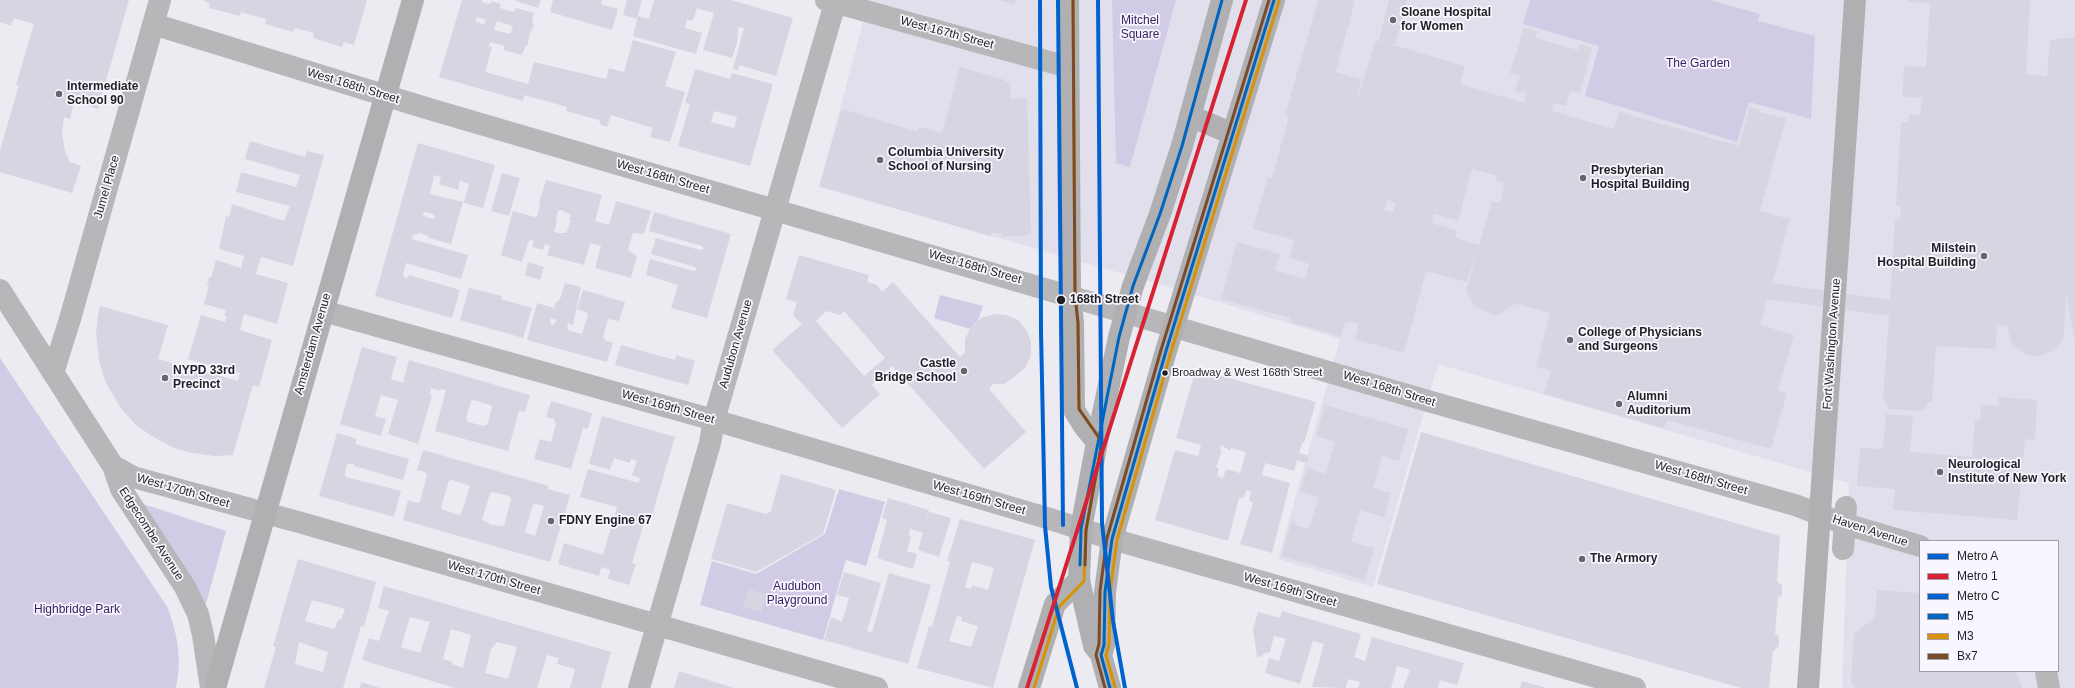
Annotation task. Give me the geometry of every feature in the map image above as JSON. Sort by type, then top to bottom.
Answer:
[{"type":"main road","name":"Amsterdam Avenue","points":[[215,688],[413,0]]},
{"type":"main road","points":[[1068,0],[1070,295],[1073,323],[1074,410],[1084,426],[1097,442]]},
{"type":"main road","points":[[1110,688],[1101,655],[1094,646],[1079,580],[1081,530],[1097,442],[1119,337],[1133,286],[1160,214],[1190,116],[1222,0]]},
{"type":"main road","points":[[1101,655],[1104,645],[1105,592],[1112,539],[1174,325],[1274,0]]},
{"type":"main road","name":"Fort Washington Avenue","points":[[1808,688],[1855,0]]},
{"type":"main road","points":[[1190,116],[1233,134]]},
{"type":"main road","points":[[1029,688],[1055,604],[1079,580]]},
{"type":"street","name":"Jumel Place","points":[[53,373],[70,319],[160,0]]},
{"type":"street","name":"West 167th Street","points":[[832,1],[1068,67]]},
{"type":"street","name":"Audubon Avenue","points":[[639,688],[710,443],[714,420],[832,1]]},
{"type":"street","name":"West 168th Street","points":[[153,24],[385,95],[774,210],[1126,311],[1498,421],[1795,505],[1820,514]]},
{"type":"street","name":"Edgecombe Avenue","points":[[0,290],[113,466],[121,489],[185,587],[198,614],[203,635],[211,688]]},
{"type":"street","name":"West 169th Street","points":[[323,311],[714,420],[1047,518],[1081,530],[1634,688]]},
{"type":"street","name":"West 170th Street","points":[[113,466],[133,477],[658,624],[877,688]]},
{"type":"street","name":"Haven Avenue","points":[[1820,514],[1846,515],[1919,546]]},
{"type":"street","points":[[1843,549],[1846,515]]},
{"type":"street","points":[[2046,672],[2049,688]]},
{"type":"shaded area","points":[[869,0],[2075,0],[2075,688],[1842,688],[1849,483],[1438,364],[1373,587],[1278,559],[1340,339],[1156,283],[819,187]]},
{"type":"green space","name":"Mitchel Square","points":[[1112,0],[1176,0],[1130,167],[1116,163]]},
{"type":"green space","name":"The Garden","points":[[1530,0],[1710,0],[1760,14],[1758,21],[1815,36],[1811,119],[1749,102],[1737,142],[1585,96],[1599,46],[1523,24]]},
{"type":"green space","points":[[940,295],[983,306],[978,320],[970,329],[934,318]]},
{"type":"green space","name":"Highbridge Park","points":[[0,358],[168,608],[177,638],[179,657],[176,688],[0,688]]},
{"type":"green space","name":"Audubon Playground","points":[[839,489],[885,502],[866,566],[846,560],[823,640],[700,605],[712,561],[756,574],[825,534]]},
{"type":"green space","points":[[143,504],[226,531],[205,607]]},
{"type":"building","name":"Intermediate School 90","points":[[0,0],[129,0],[98,109],[74,102],[70,119],[64,117],[62,134],[65,151],[70,162],[81,166],[72,193],[0,172],[0,150],[19,85],[16,85],[34,24],[14,18],[11,26],[0,22]]},
{"type":"building","points":[[203,0],[367,0],[354,45],[344,42],[342,47],[313,38],[314,33],[295,28],[293,32],[265,24],[266,19],[241,12],[240,16],[209,8],[210,4]]},
{"type":"building","points":[[462,0],[482,0],[482,2],[490,4],[491,1],[501,4],[500,8],[514,12],[516,8],[534,13],[532,22],[534,26],[529,35],[528,45],[525,47],[522,55],[503,50],[505,46],[490,42],[489,46],[492,47],[485,72],[528,84],[534,62],[606,79],[609,68],[624,72],[633,40],[676,52],[665,86],[685,92],[670,142],[650,137],[653,128],[611,115],[607,127],[601,125],[599,120],[566,111],[567,107],[524,95],[523,101],[439,77]],"holes":[[[478,17],[486,20],[484,25],[477,22],[475,19]],[[497,21],[513,26],[510,34],[494,30]]]},
{"type":"building","points":[[513,0],[541,0],[538,8]]},
{"type":"building","points":[[553,0],[602,0],[601,4],[618,9],[612,30],[550,12]]},
{"type":"building","points":[[627,0],[642,0],[637,19],[623,15]]},
{"type":"building","points":[[654,0],[731,0],[793,18],[776,76],[739,65],[738,70],[733,69],[744,28],[738,27],[737,43],[732,58],[703,50],[714,13],[697,8],[693,21],[687,20],[685,28],[702,33],[696,54],[633,36],[638,16],[649,19]]},
{"type":"building","points":[[999,0],[1015,0],[1015,3],[1012,4]]},
{"type":"building","points":[[1318,0],[1355,0],[1336,72],[1361,79],[1358,96],[1376,40],[1465,66],[1460,84],[1524,103],[1527,93],[1515,92],[1520,76],[1510,74],[1524,27],[1537,31],[1535,38],[1578,50],[1580,44],[1592,48],[1580,93],[1570,91],[1566,106],[1554,103],[1552,111],[1614,129],[1619,112],[1739,146],[1750,107],[1760,110],[1759,112],[1786,118],[1760,211],[1790,219],[1772,283],[1890,300],[1895,219],[1900,219],[1901,206],[1896,206],[1901,122],[1909,122],[1909,114],[1920,115],[1922,98],[1902,97],[1904,66],[1926,67],[1930,3],[1908,2],[1908,0],[2030,0],[2026,74],[2047,76],[2050,41],[2060,38],[2075,38],[2075,342],[2066,293],[2064,335],[2059,345],[2051,352],[2036,357],[2025,354],[2011,343],[2007,326],[1997,325],[1996,349],[1936,346],[1932,402],[1928,402],[1926,408],[1921,411],[1889,409],[1885,399],[1883,399],[1889,316],[1767,299],[1760,325],[1794,335],[1778,390],[1787,393],[1771,449],[1667,420],[1664,428],[1544,394],[1551,371],[1536,367],[1550,313],[1514,303],[1514,305],[1496,316],[1475,307],[1466,291],[1492,201],[1500,203],[1505,183],[1496,181],[1497,176],[1472,169],[1458,221],[1434,214],[1431,223],[1457,230],[1455,238],[1479,245],[1467,282],[1426,271],[1404,353],[1355,339],[1359,324],[1350,321],[1349,324],[1345,322],[1341,336],[1289,322],[1290,318],[1221,299],[1237,242],[1280,254],[1275,270],[1305,279],[1309,264],[1289,258],[1294,240],[1253,229],[1268,177],[1272,178],[1289,116],[1285,115]],"holes":[[[1387,200],[1396,203],[1393,212],[1384,210]]]},
{"type":"building","name":"Sloane Hospital for Women","points":[[1389,0],[1407,0],[1395,45],[1379,40]]},
{"type":"building","points":[[960,67],[1005,80],[1005,82],[1010,81],[1011,99],[1027,98],[1031,235],[1002,237],[1001,233],[992,233],[990,236],[819,186],[842,109],[918,132],[919,127],[942,133]]},
{"type":"building","points":[[695,69],[730,79],[732,73],[773,84],[750,166],[678,146],[690,104],[685,103]],"holes":[[[714,111],[737,117],[734,128],[711,122]]]},
{"type":"building","points":[[250,141],[305,157],[307,151],[324,155],[293,266],[261,257],[256,274],[288,283],[277,324],[244,314],[240,330],[272,340],[259,387],[253,385],[233,455],[215,456],[192,453],[174,448],[150,435],[135,424],[120,407],[106,383],[99,361],[96,333],[98,315],[100,306],[168,325],[158,359],[238,381],[240,373],[188,359],[201,315],[225,322],[227,317],[224,316],[226,310],[204,304],[209,286],[207,286],[209,277],[211,278],[216,260],[241,268],[244,256],[219,249],[226,216],[229,217],[232,204],[284,221],[290,206],[236,192],[241,172],[296,187],[300,175],[245,159]]},
{"type":"building","points":[[418,143],[495,165],[483,208],[464,203],[469,184],[460,181],[458,190],[439,184],[441,177],[434,175],[430,194],[463,202],[451,244],[429,238],[428,236],[420,233],[413,235],[412,239],[468,255],[461,279],[406,263],[403,274],[404,277],[408,278],[409,275],[460,290],[452,318],[375,296]],"holes":[[[426,212],[433,214],[435,217],[433,219],[424,216],[422,213]]]},
{"type":"building","points":[[502,173],[520,178],[509,216],[491,211]]},
{"type":"building","points":[[546,180],[602,195],[595,221],[609,225],[616,201],[651,211],[644,234],[633,233],[628,250],[637,256],[631,278],[595,268],[601,246],[590,243],[584,265],[547,255],[550,246],[545,244],[543,250],[532,247],[534,241],[529,240],[522,262],[501,255],[513,211],[535,217],[537,216],[540,206],[539,203]],"holes":[[[561,210],[571,215],[569,220],[571,221],[566,233],[554,232],[558,211]]]},
{"type":"building","points":[[654,212],[731,234],[707,318],[671,308],[678,285],[646,275],[650,259],[694,271],[697,270],[695,267],[651,254],[656,238],[700,250],[704,249],[702,246],[649,231]]},
{"type":"building","points":[[799,255],[869,275],[867,282],[877,285],[882,292],[893,282],[960,357],[965,353],[965,339],[970,329],[981,318],[993,314],[1006,315],[1018,320],[1027,331],[1031,342],[1031,356],[1025,368],[1013,378],[1004,384],[993,384],[989,389],[1026,432],[984,469],[892,366],[872,385],[880,394],[842,428],[772,350],[802,324],[793,315],[797,302],[786,299]],"holes":[[[826,311],[840,315],[844,311],[885,358],[864,376],[816,321]]]},
{"type":"building","points":[[528,262],[544,267],[540,280],[525,275]]},
{"type":"building","points":[[565,283],[581,287],[573,325],[568,323],[567,329],[582,334],[588,314],[577,309],[583,290],[625,302],[619,321],[608,319],[603,337],[605,340],[613,343],[607,362],[527,340],[537,303],[554,308],[556,302],[560,299]],"holes":[[[551,318],[556,320],[554,325],[550,324]]]},
{"type":"building","points":[[469,288],[502,296],[501,299],[532,308],[523,338],[460,320]]},
{"type":"building","points":[[621,345],[675,360],[676,355],[695,361],[688,385],[615,365]]},
{"type":"building","points":[[362,347],[397,357],[391,379],[403,383],[409,360],[530,395],[525,412],[519,411],[508,451],[435,431],[446,390],[440,389],[440,391],[431,388],[430,395],[432,396],[418,444],[388,434],[398,400],[381,395],[375,416],[386,419],[381,436],[340,424]],"holes":[[[474,400],[492,407],[488,424],[484,426],[468,422],[466,418],[471,401]]]},
{"type":"building","points":[[1196,369],[1316,402],[1304,443],[1302,443],[1299,453],[1309,456],[1307,463],[1297,460],[1294,471],[1265,463],[1262,475],[1290,483],[1272,553],[1240,544],[1253,503],[1249,501],[1251,492],[1246,490],[1244,498],[1239,498],[1228,541],[1155,520],[1175,450],[1198,456],[1201,445],[1176,438]],"holes":[[[1221,445],[1231,451],[1231,448],[1246,452],[1240,473],[1226,469],[1223,478],[1217,476],[1219,468],[1216,467],[1222,451],[1220,451]]]},
{"type":"building","name":"Neurological Institute of New York","points":[[1999,397],[2037,400],[2035,440],[2025,439],[2017,520],[1893,510],[1895,489],[1857,486],[1860,448],[1883,449],[1886,414],[1913,416],[1910,452],[1972,457],[1975,420],[1980,420],[1981,405],[1998,406]]},
{"type":"building","points":[[551,401],[592,413],[588,429],[583,428],[571,469],[534,459],[540,439],[551,442],[556,424],[554,419],[546,417]]},
{"type":"building","points":[[1325,405],[1408,429],[1399,461],[1382,456],[1373,488],[1391,493],[1384,517],[1360,510],[1351,542],[1374,548],[1365,580],[1281,556],[1292,520],[1295,522],[1294,525],[1309,529],[1319,497],[1300,492],[1307,468],[1326,474],[1335,442],[1316,436]]},
{"type":"building","points":[[602,416],[675,437],[650,522],[645,520],[632,563],[636,564],[629,585],[608,579],[610,570],[601,567],[599,576],[558,564],[564,543],[603,555],[617,507],[580,497],[588,469],[639,483],[640,478],[632,475],[637,461],[631,459],[630,463],[614,458],[610,470],[589,464]]},
{"type":"building","name":"The Armory","points":[[1421,432],[1780,536],[1777,582],[1782,585],[1782,595],[1778,598],[1775,634],[1779,636],[1779,646],[1773,651],[1769,688],[1741,688],[1377,584]]},
{"type":"building","points":[[337,433],[357,439],[355,444],[409,459],[403,480],[354,466],[354,464],[347,464],[345,474],[346,477],[401,491],[394,517],[319,496]]},
{"type":"building","points":[[423,450],[549,486],[548,489],[570,495],[550,562],[403,520],[408,500],[417,503],[420,502],[427,475],[425,472],[417,470]],"holes":[[[452,480],[470,486],[461,514],[458,515],[443,510],[441,507],[449,481]],[[493,492],[509,496],[511,499],[504,526],[492,525],[482,520],[490,493]],[[536,504],[544,506],[535,536],[525,532],[533,505]]]},
{"type":"building","points":[[781,474],[836,490],[823,534],[756,572],[711,559],[727,503],[766,514],[771,511]]},
{"type":"building","points":[[888,498],[929,510],[923,533],[910,529],[909,536],[911,537],[907,551],[917,554],[913,569],[877,558],[887,520],[882,518]]},
{"type":"building","points":[[929,512],[951,518],[939,557],[918,550]]},
{"type":"building","points":[[960,519],[1035,540],[993,688],[917,668],[929,626],[932,627],[950,562],[947,561]],"holes":[[[972,562],[994,568],[988,590],[972,585],[971,589],[965,587]],[[957,616],[962,617],[961,621],[978,626],[971,647],[949,641]]]},
{"type":"building","points":[[298,559],[376,582],[364,627],[361,626],[343,688],[264,688],[276,647],[273,646]],"holes":[[[312,600],[345,609],[341,620],[339,619],[334,629],[305,621]],[[299,642],[328,652],[323,672],[295,664]]]},
{"type":"building","points":[[844,572],[881,583],[867,631],[872,632],[889,573],[931,585],[908,664],[824,640],[831,617],[842,622],[849,598],[837,595]]},
{"type":"building","points":[[384,586],[611,652],[601,688],[570,688],[575,669],[557,664],[559,658],[547,655],[537,688],[455,688],[362,660],[369,638],[379,641],[389,611],[378,608]],"holes":[[[410,617],[430,622],[420,653],[401,647]],[[451,629],[471,635],[463,668],[452,664],[453,662],[443,659]],[[497,642],[517,647],[508,679],[485,673],[491,649]]]},
{"type":"building","points":[[749,589],[766,594],[761,612],[743,607]]},
{"type":"building","points":[[1877,590],[1919,593],[1919,672],[2016,672],[2022,688],[1856,688],[1851,682],[1854,634],[1875,617]]},
{"type":"building","points":[[1282,611],[1361,634],[1354,657],[1365,661],[1372,637],[1464,663],[1457,685],[1440,680],[1438,688],[1403,688],[1410,670],[1397,666],[1391,688],[1358,688],[1360,682],[1348,679],[1346,688],[1312,687],[1324,644],[1313,641],[1300,684],[1265,673],[1269,658],[1279,661],[1286,639],[1274,636],[1270,652],[1264,653],[1262,656],[1257,657],[1253,629],[1258,612],[1280,618]]},
{"type":"building","points":[[679,671],[734,688],[674,688]]},
{"type":"building","points":[[1522,681],[1547,688],[1520,688]]},
{"type":"building","points":[[361,682],[380,688],[360,688]]},
{"type":"metro line","name":"A","points":[[1040,0],[1041,331],[1045,526],[1051,587],[1077,688]]},
{"type":"metro line","name":"C","points":[[1058,0],[1063,525]]},
{"type":"metro line","name":"A","points":[[1098,0],[1102,523],[1113,621],[1125,688]]},
{"type":"metro line","name":"1","points":[[1027,688],[1246,0]]},
{"type":"transit line","name":"M3","points":[[1034,688],[1059,607],[1084,581],[1086,530],[1102,442],[1079,409],[1078,323],[1075,295],[1073,0]]},
{"type":"transit line","name":"Bx7","points":[[1073,0],[1075,295],[1078,323],[1079,409],[1102,442],[1086,530],[1085,565]]},
{"type":"transit line","name":"M5","points":[[1080,565],[1081,529],[1119,337],[1133,286],[1160,214],[1182,146],[1222,0]]},
{"type":"transit line","name":"Bx7","points":[[1105,688],[1096,655],[1099,644],[1100,591],[1107,538],[1161,350],[1269,0]]},
{"type":"transit line","name":"M5","points":[[1110,688],[1101,655],[1104,645],[1105,592],[1112,539],[1166,351],[1274,0]]},
{"type":"transit line","name":"M3","points":[[1115,687],[1106,655],[1109,645],[1110,592],[1117,540],[1171,352],[1279,1]]},
{"type":"place","name":"Sloane Hospital for Women","points":[[1393,20]]},
{"type":"place","name":"Intermediate School 90","points":[[59,94]]},
{"type":"place","name":"Columbia University School of Nursing","points":[[880,160]]},
{"type":"place","name":"Presbyterian Hospital Building","points":[[1583,178]]},
{"type":"place","name":"Milstein Hospital Building","points":[[1984,256]]},
{"type":"place","name":"168th Street","points":[[1061,300]]},
{"type":"place","name":"College of Physicians and Surgeons","points":[[1570,340]]},
{"type":"place","name":"Castle Bridge School","points":[[964,371]]},
{"type":"place","name":"Broadway & West 168th Street","points":[[1165,373]]},
{"type":"place","name":"NYPD 33rd Precinct","points":[[165,378]]},
{"type":"place","name":"Alumni Auditorium","points":[[1619,404]]},
{"type":"place","name":"Neurological Institute of New York","points":[[1940,472]]},
{"type":"place","name":"FDNY Engine 67","points":[[551,521]]},
{"type":"place","name":"The Armory","points":[[1582,559]]}]
